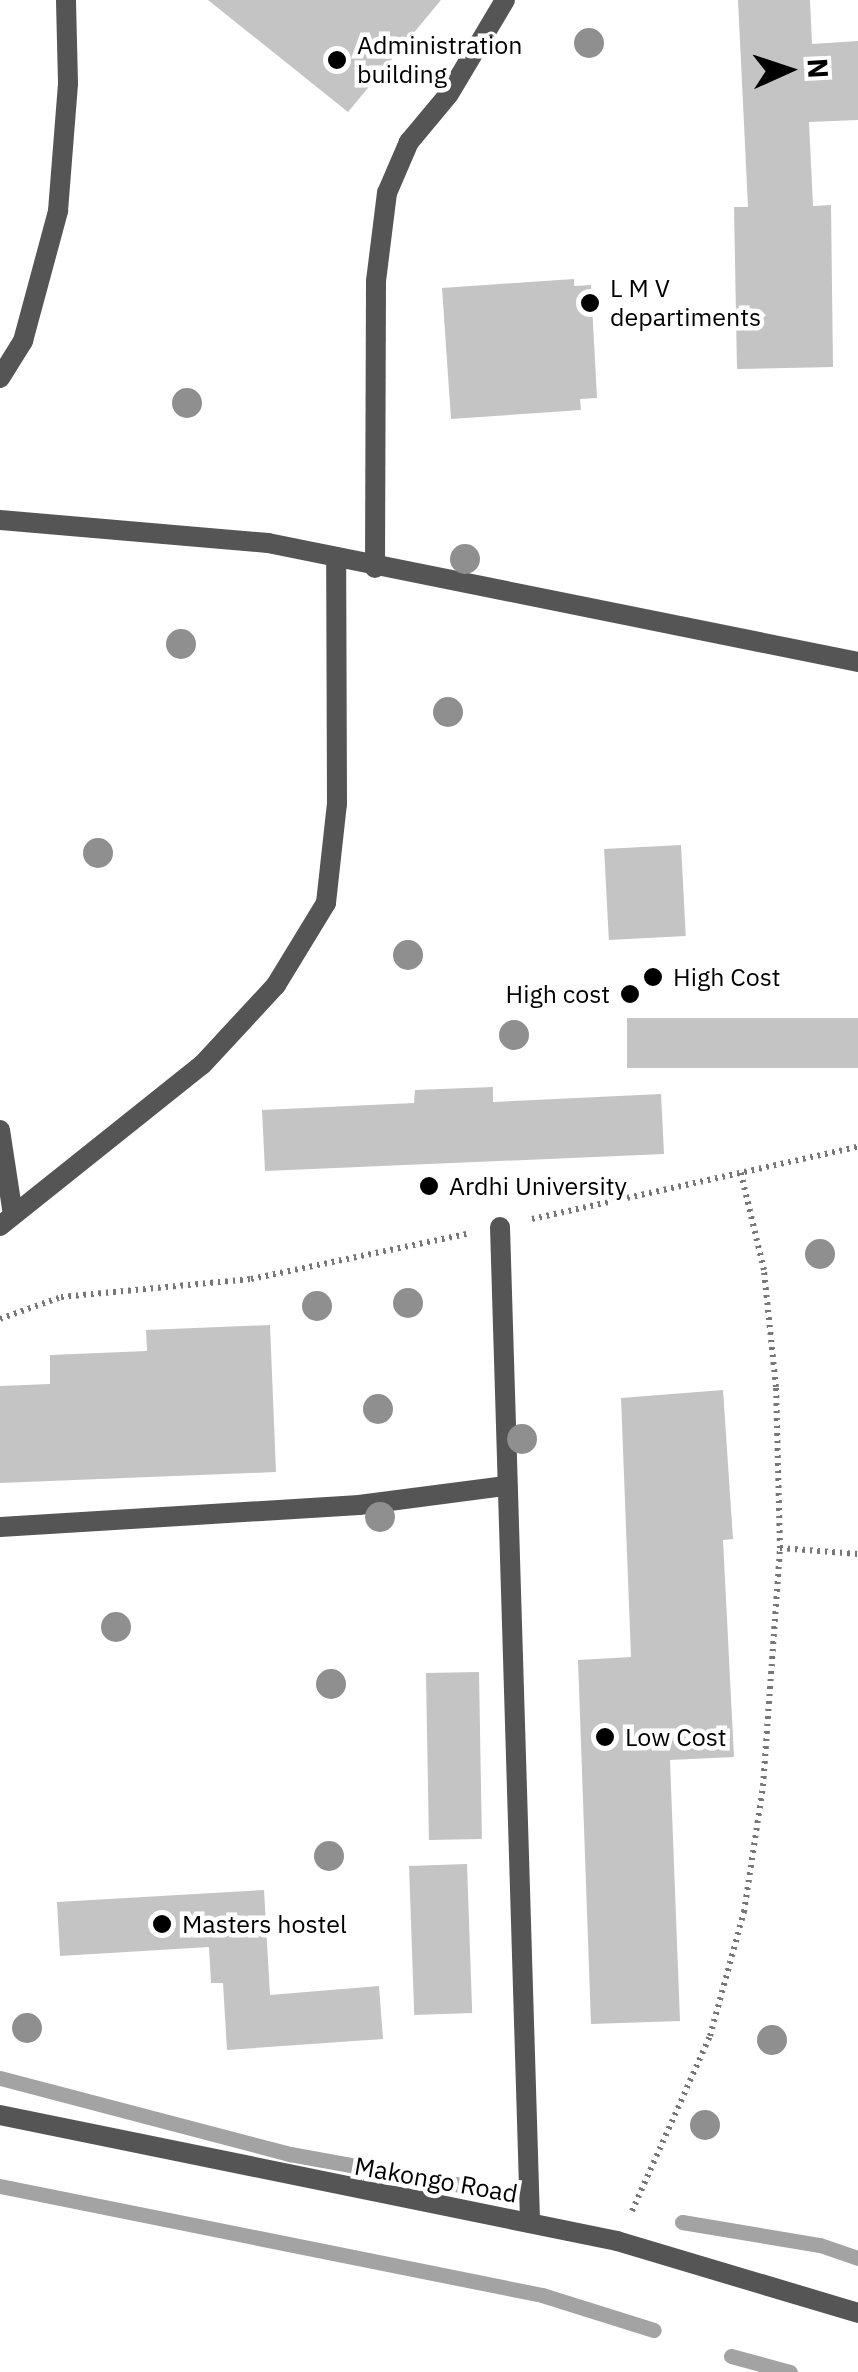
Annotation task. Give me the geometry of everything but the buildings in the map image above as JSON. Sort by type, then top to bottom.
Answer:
[{"type":"street","points":[[0,378],[23,341],[58,211],[68,82],[66,0]]},
{"type":"street","points":[[375,568],[376,281],[386,193],[409,142],[449,94],[505,0]]},
{"type":"street","points":[[0,520],[205,535],[336,557],[375,568],[858,662]]},
{"type":"street","points":[[6,1221],[202,1065],[276,986],[326,903],[337,804],[336,557]]},
{"type":"street","points":[[0,1130],[6,1221]]},
{"type":"street","points":[[500,1227],[530,2223]]},
{"type":"street","points":[[0,1527],[359,1505],[506,1486]]},
{"type":"street","name":"Makongo Road","points":[[0,2115],[617,2240],[858,2314]]},
{"type":"path","points":[[0,1320],[61,1297],[250,1279],[500,1227],[740,1170],[858,1148]]},
{"type":"path","points":[[617,2240],[710,2036],[744,1912],[763,1786],[780,1548],[776,1387],[764,1270],[740,1170]]},
{"type":"path","points":[[780,1548],[858,1554]]},
{"type":"waterway","points":[[0,2078],[290,2154],[505,2193]]},
{"type":"waterway","points":[[0,2186],[542,2295],[654,2330]]},
{"type":"waterway","points":[[682,2222],[820,2245],[858,2258]]},
{"type":"waterway","points":[[731,2356],[790,2372]]},
{"type":"place","name":"Administration building","points":[[337,60]]},
{"type":"place","name":"L M V departiments","points":[[590,303]]},
{"type":"place","name":"High Cost","points":[[653,977]]},
{"type":"place","name":"High cost","points":[[630,994]]},
{"type":"place","name":"Ardhi University","points":[[429,1186]]},
{"type":"place","name":"Low Cost","points":[[605,1737]]},
{"type":"place","name":"Masters hostel","points":[[162,1924]]}]
